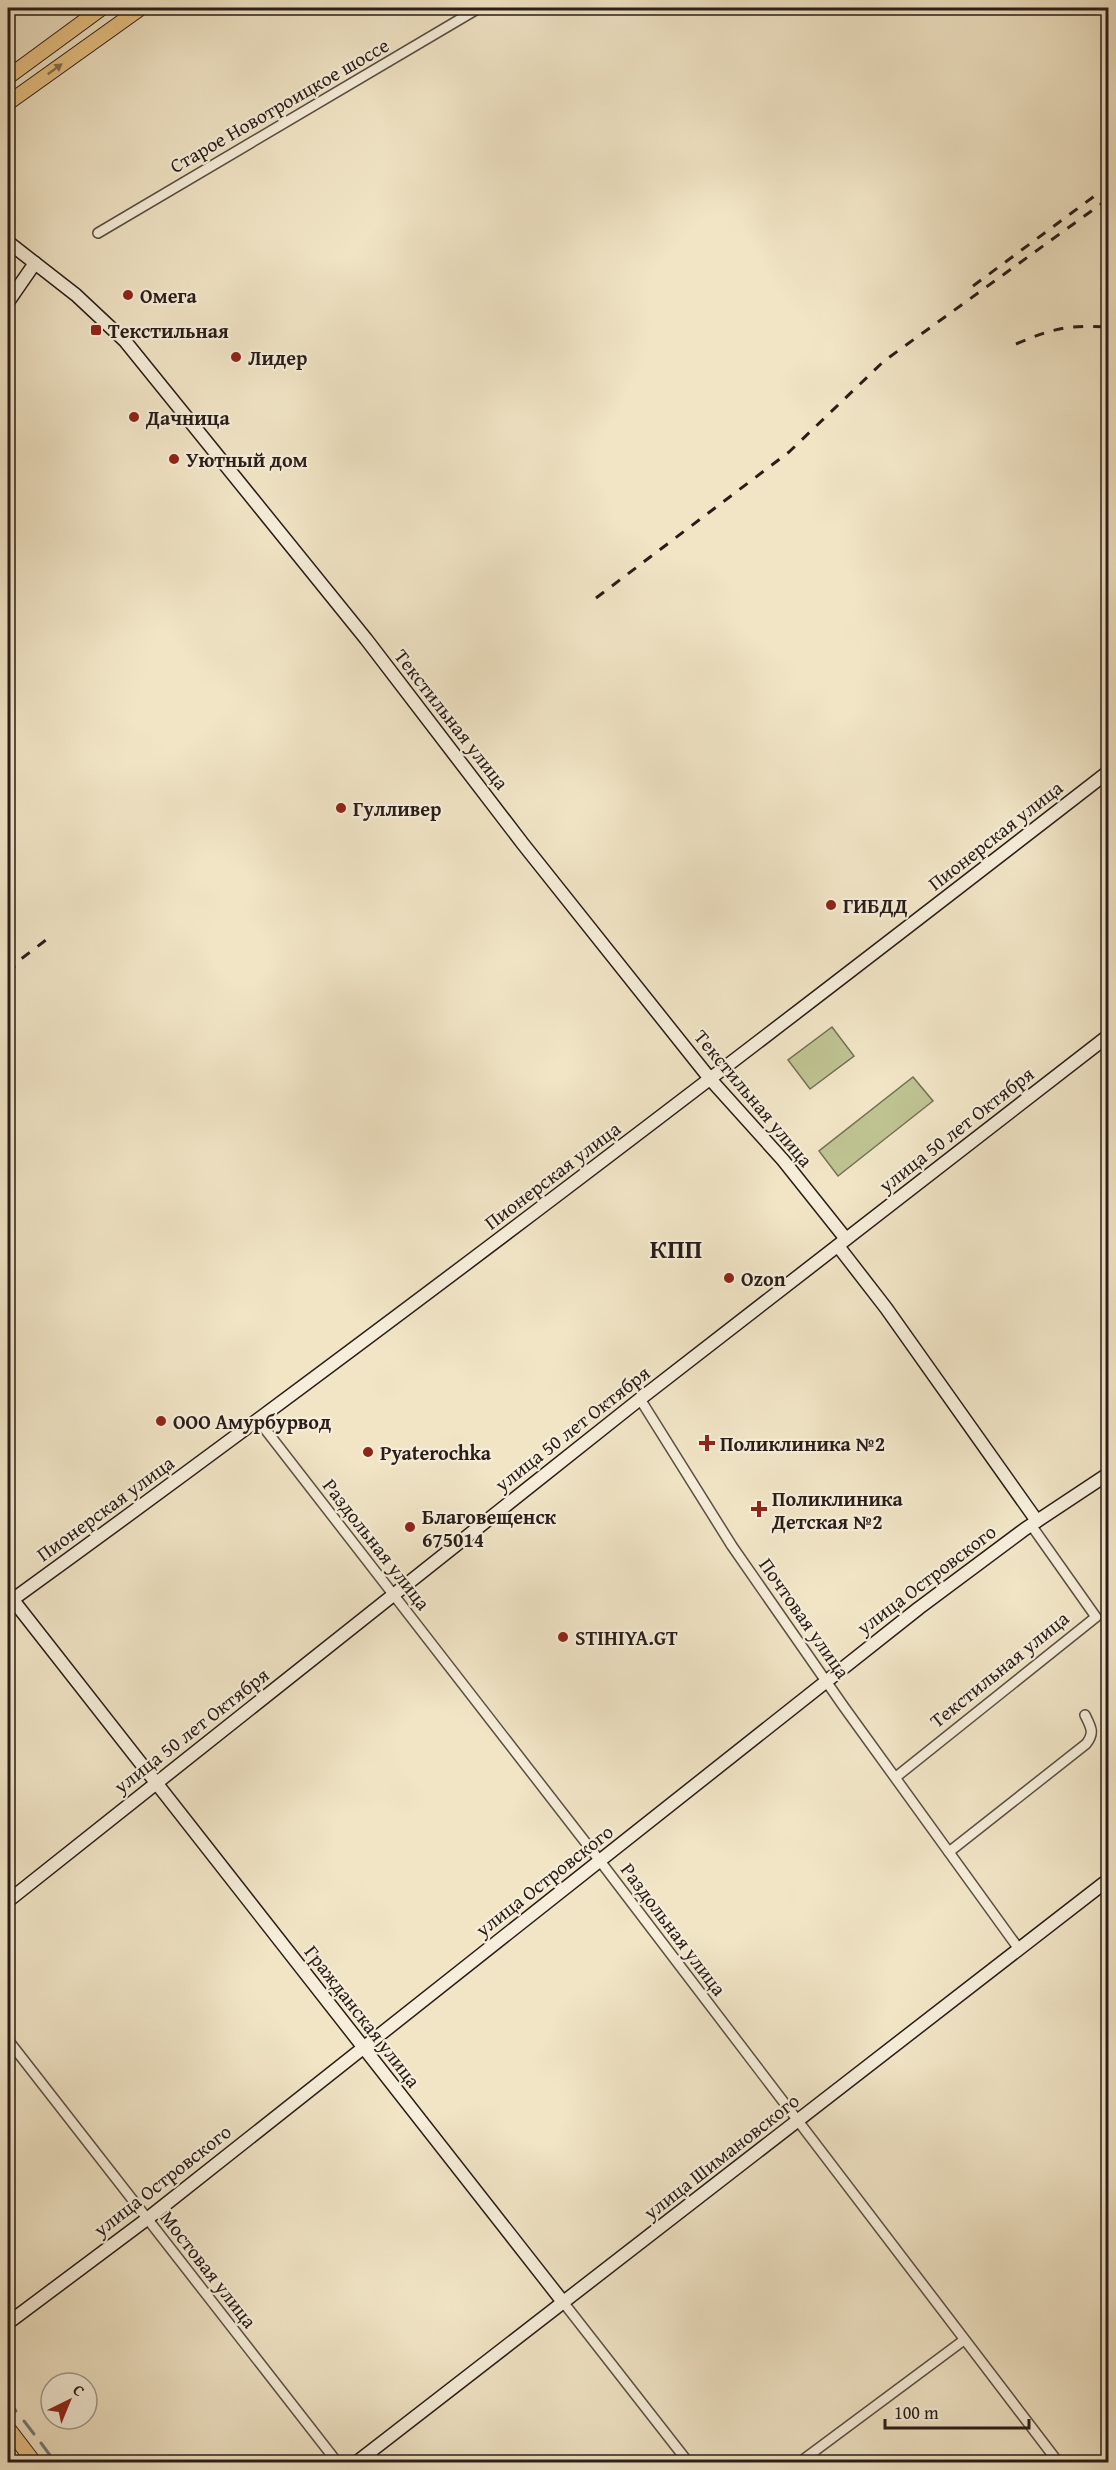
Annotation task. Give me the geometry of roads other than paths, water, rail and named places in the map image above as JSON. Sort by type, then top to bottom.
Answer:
[{"type":"main road","points":[[8,76],[102,8]]},
{"type":"main road","points":[[8,103],[141,8]]},
{"type":"main road","points":[[8,2428],[34,2463]]},
{"type":"street","name":"Старое Новотроицкое шоссе","points":[[98,233],[479,8]]},
{"type":"street","name":"Текстильная улица","points":[[8,242],[105,320],[141,361],[366,639],[516,835],[711,1080],[783,1160],[842,1242],[1096,1617],[896,1777]]},
{"type":"street","points":[[8,302],[35,263]]},
{"type":"street","name":"Пионерская улица","points":[[10,1597],[258,1420],[711,1080],[1108,772]]},
{"type":"street","name":"улица 50 лет Октября","points":[[8,1901],[640,1399],[1108,1036]]},
{"type":"street","name":"Почтовая улица","points":[[640,1399],[732,1546],[1019,1949]]},
{"type":"street","name":"Раздольная улица","points":[[258,1420],[600,1861],[1058,2463]]},
{"type":"street","name":"улица Островского","points":[[8,2322],[147,2219],[827,1680],[1034,1523],[1108,1474]]},
{"type":"street","name":"Гражданская улица","points":[[10,1597],[688,2463]]},
{"type":"street","points":[[949,1852],[1086,1744],[1092,1736],[1092,1729],[1085,1715]]},
{"type":"street","name":"улица Шимановского","points":[[357,2463],[1108,1880]]},
{"type":"street","name":"Мостовая улица","points":[[8,2040],[337,2463]]},
{"type":"street","points":[[800,2463],[964,2340]]},
{"type":"waterway","points":[[8,2399],[16,2411]]},
{"type":"waterway","points":[[24,2421],[34,2434]]},
{"type":"waterway","points":[[41,2443],[55,2462]]},
{"type":"railway","points":[[973,286],[1108,186]]},
{"type":"railway","points":[[596,598],[789,452],[884,361],[1108,199]]},
{"type":"railway","points":[[1101,291],[1108,288]]},
{"type":"railway","points":[[1016,344],[1040,334],[1061,329],[1108,327]]},
{"type":"railway","points":[[8,973],[21,959],[46,940]]},
{"type":"place","name":"Омега","points":[[128,295]]},
{"type":"place","name":"Текстильная","points":[[96,330]]},
{"type":"place","name":"Лидер","points":[[236,357]]},
{"type":"place","name":"Дачница","points":[[134,417]]},
{"type":"place","name":"Уютный дом","points":[[174,459]]},
{"type":"place","name":"Гулливер","points":[[341,808]]},
{"type":"place","name":"ГИБДД","points":[[831,905]]},
{"type":"place","name":"Ozon","points":[[729,1278]]},
{"type":"place","name":"ООО Амурбурвод","points":[[161,1421]]},
{"type":"place","name":"Поликлиника №2","points":[[707,1443]]},
{"type":"place","name":"Pyaterochka","points":[[368,1452]]},
{"type":"place","name":"Поликлиника Детская №2","points":[[759,1509]]},
{"type":"place","name":"Благовещенск 675014","points":[[410,1527]]},
{"type":"place","name":"STIHIYA.GT","points":[[563,1637]]},
{"type":"district","name":"КПП","points":[[676,1248]]}]
